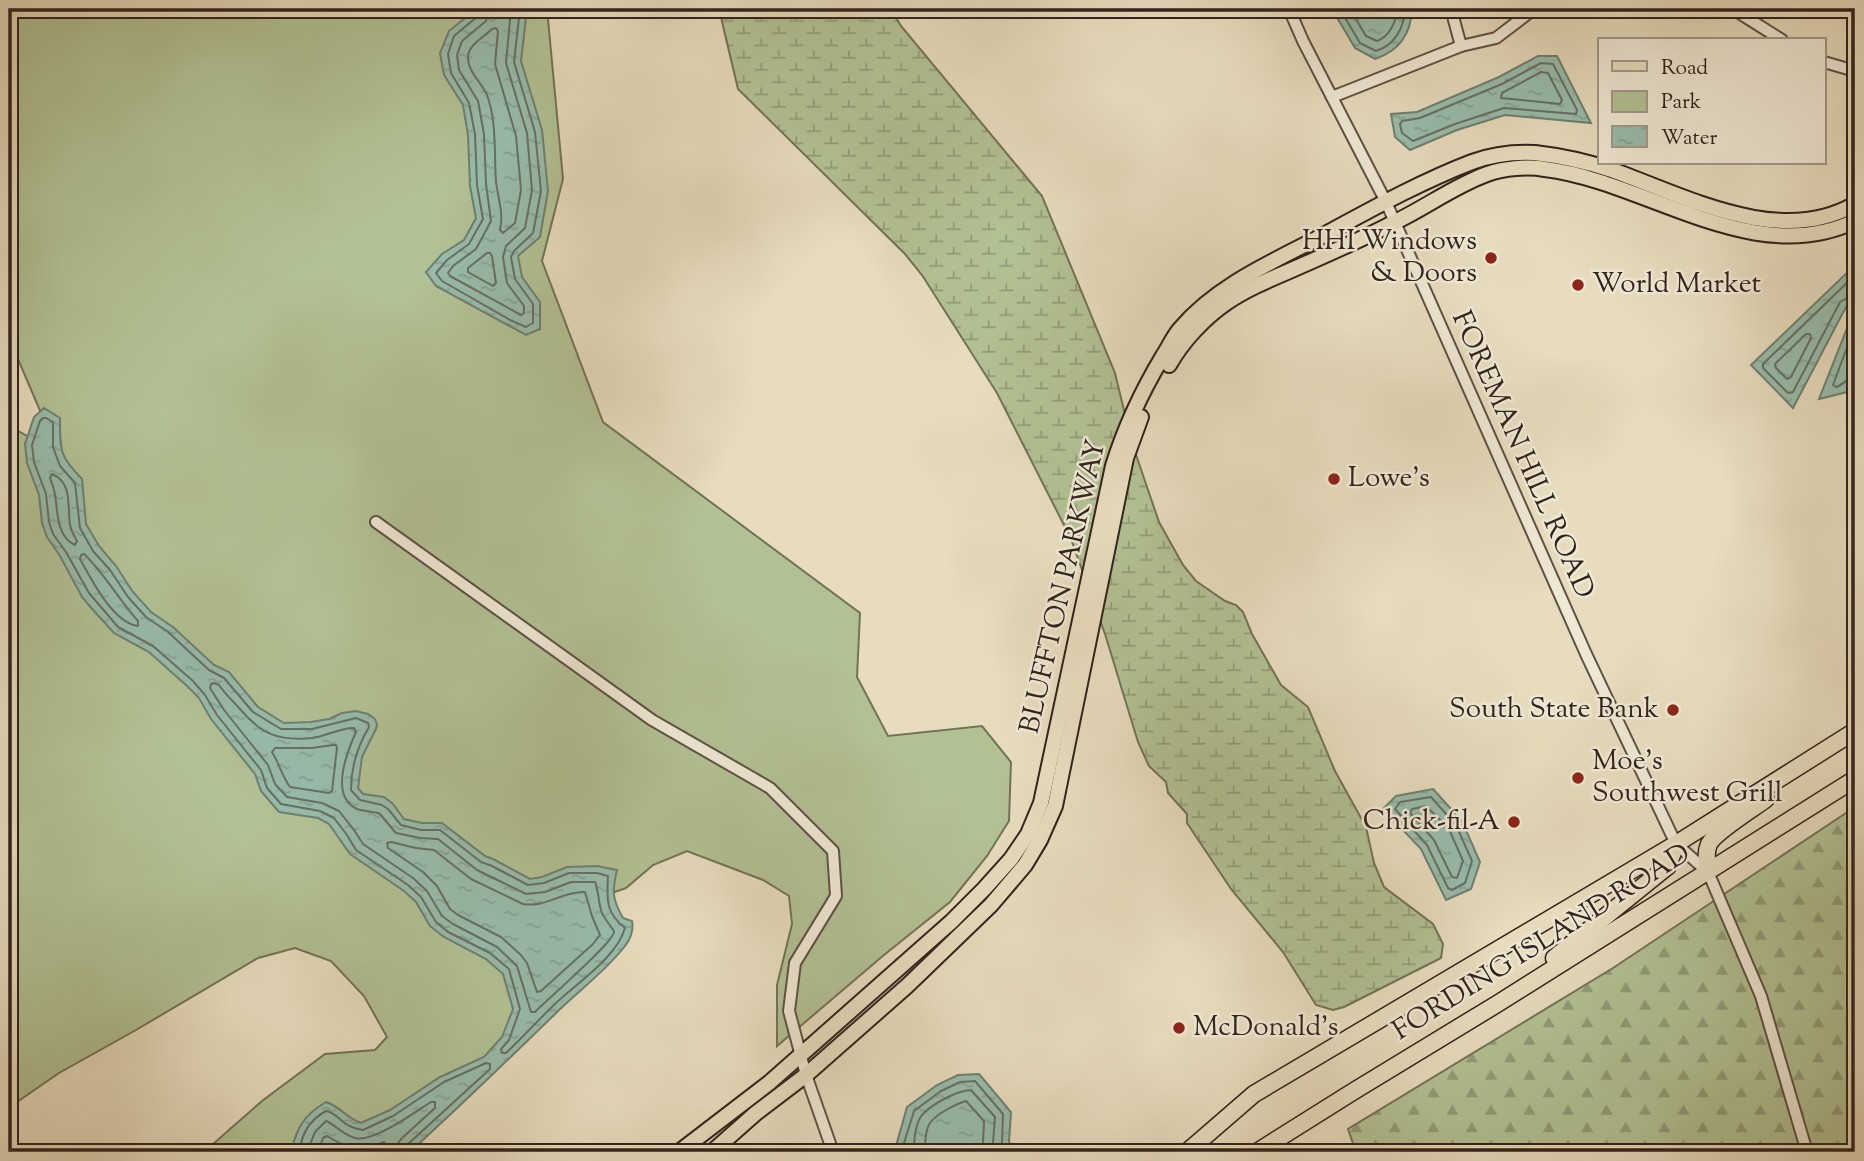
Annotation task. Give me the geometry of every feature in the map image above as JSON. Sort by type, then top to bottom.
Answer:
[{"type":"highway","name":"FORDING ISLAND ROAD","points":[[1186,1152],[1254,1094],[1676,844],[1855,732]]},
{"type":"highway","points":[[1708,872],[1707,854],[1710,841],[1831,753],[1855,732]]},
{"type":"highway","name":"FORDING ISLAND ROAD","points":[[1257,1152],[1855,779]]},
{"type":"highway","points":[[1497,1004],[1668,866],[1676,844]]},
{"type":"main road","name":"BLUFFTON PARKWAY","points":[[679,1152],[769,1083],[951,922],[1011,859],[1028,834],[1041,803],[1113,466],[1123,435],[1135,407],[1179,330],[1201,307],[1243,278],[1386,202],[1474,162],[1501,155],[1532,153],[1564,157],[1610,170],[1729,213],[1767,221],[1824,216],[1855,204]]},
{"type":"main road","name":"BLUFFTON PARKWAY","points":[[712,1152],[756,1113],[806,1075],[907,986],[990,905],[1025,865],[1055,806],[1126,458],[1137,424],[1175,355],[1196,330],[1225,304],[1248,290],[1395,223],[1443,195],[1488,174],[1516,169],[1542,168],[1605,182],[1745,231],[1777,235],[1816,234],[1855,222]]},
{"type":"street","name":"FOREMAN HILL ROAD","points":[[1289,9],[1386,202],[1580,642],[1676,844],[1708,872]]},
{"type":"street","points":[[1451,9],[1461,46]]},
{"type":"street","points":[[1332,97],[1461,46],[1496,38],[1534,9]]},
{"type":"street","points":[[1733,9],[1779,38]]},
{"type":"street","points":[[1826,63],[1855,71]]},
{"type":"street","points":[[376,522],[652,720],[770,788],[833,851],[836,896],[795,963],[789,1011],[806,1075],[833,1152]]},
{"type":"street","points":[[1708,872],[1761,996],[1807,1152]]},
{"type":"green space","points":[[9,9],[547,9],[563,179],[542,261],[603,422],[860,613],[857,677],[888,736],[982,726],[1011,762],[1009,821],[987,856],[950,902],[777,1046],[777,985],[792,924],[789,896],[763,880],[687,851],[653,865],[626,888],[580,904],[343,793],[96,565],[50,434],[9,338]]},
{"type":"green space","points":[[719,9],[891,9],[901,26],[1042,196],[1115,373],[1132,443],[1159,522],[1183,565],[1196,581],[1243,612],[1252,634],[1281,685],[1308,707],[1335,771],[1366,827],[1374,863],[1384,887],[1433,924],[1443,944],[1441,958],[1344,1007],[1333,1010],[1316,1005],[1283,952],[1231,889],[1187,823],[1187,814],[1168,793],[1166,782],[1149,766],[1138,742],[1105,634],[1071,539],[997,393],[922,275],[905,254],[738,89]]},
{"type":"green space","points":[[13,428],[50,449],[92,571],[417,874],[535,1010],[386,1152],[204,1152],[262,1101],[325,1054],[375,1050],[387,1037],[364,996],[331,961],[295,948],[258,958],[59,1073],[17,1102],[9,1094],[9,431]]},
{"type":"green space","points":[[1855,807],[1855,1152],[1356,1152],[1348,1129],[1613,968]]},
{"type":"water","points":[[476,9],[527,9],[521,61],[542,130],[548,191],[540,237],[518,256],[522,277],[540,302],[540,329],[526,335],[436,286],[426,272],[442,254],[464,240],[476,218],[470,186],[468,135],[463,105],[444,75],[440,53],[449,31]]},
{"type":"water","points":[[1332,9],[1412,9],[1409,27],[1402,41],[1391,51],[1375,59],[1355,48]]},
{"type":"water","points":[[1538,56],[1557,56],[1591,123],[1505,115],[1457,130],[1410,150],[1395,137],[1391,114],[1417,112],[1499,77]]},
{"type":"water","points":[[1855,265],[1855,308],[1847,305],[1793,408],[1751,365]]},
{"type":"water","points":[[1855,308],[1855,380],[1847,392],[1819,399]]},
{"type":"water","points":[[44,408],[60,418],[62,452],[82,479],[86,524],[99,546],[151,612],[173,627],[214,665],[229,672],[258,707],[284,723],[329,719],[356,711],[375,719],[376,729],[362,757],[358,788],[363,794],[384,797],[404,819],[442,823],[485,856],[530,879],[567,867],[597,866],[617,870],[615,900],[623,918],[632,921],[627,944],[600,973],[410,1152],[291,1152],[302,1122],[326,1102],[361,1123],[390,1110],[440,1077],[484,1057],[502,1037],[513,1009],[503,974],[486,959],[444,937],[430,926],[416,902],[350,854],[329,824],[318,818],[279,812],[261,791],[255,774],[211,719],[199,698],[149,652],[114,633],[82,597],[47,537],[42,523],[39,495],[27,463],[25,444],[34,417]]},
{"type":"water","points":[[1433,789],[1462,821],[1480,862],[1471,889],[1446,900],[1421,849],[1383,809],[1396,796]]},
{"type":"water","points":[[979,1074],[1011,1112],[1009,1142],[1018,1152],[900,1152],[896,1146],[907,1107],[937,1085],[958,1075]]},
{"type":"place","name":"HHI Windows & Doors","points":[[1491,258]]},
{"type":"place","name":"World Market","points":[[1578,285]]},
{"type":"place","name":"Lowe's","points":[[1334,479]]},
{"type":"place","name":"South State Bank","points":[[1673,710]]},
{"type":"place","name":"Moe's Southwest Grill","points":[[1578,778]]},
{"type":"place","name":"Chick-fil-A","points":[[1514,822]]},
{"type":"place","name":"McDonald's","points":[[1179,1028]]}]
